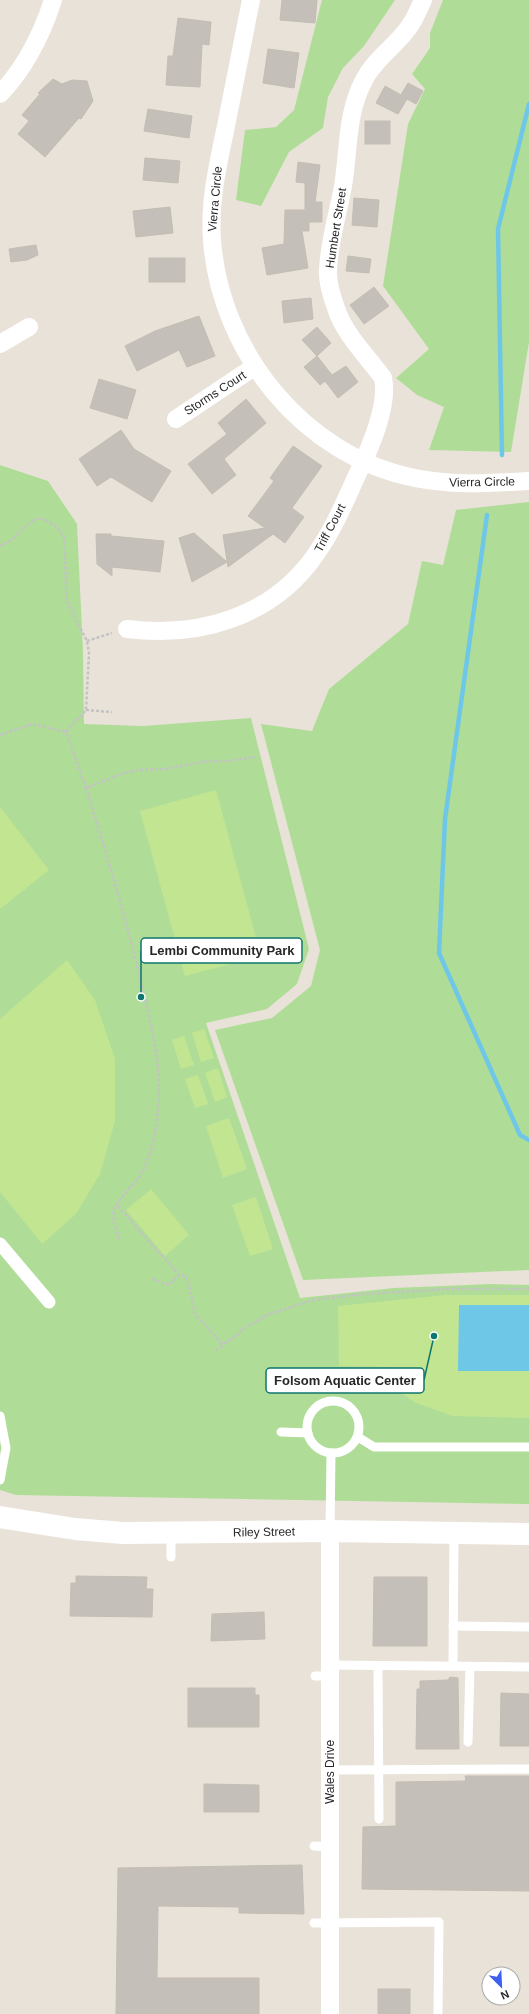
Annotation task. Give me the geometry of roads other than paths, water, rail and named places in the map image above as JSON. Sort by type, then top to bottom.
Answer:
[{"type":"main road","name":"Riley Street","points":[[0,1516],[74,1529],[123,1533],[330,1531],[529,1534]]},
{"type":"street","points":[[0,94],[20,70],[33,48],[45,25],[54,0]]},
{"type":"street","name":"Vierra Circle","points":[[251,0],[214,186],[212,240],[218,281],[225,307],[235,332],[254,367],[278,397],[297,417],[341,449],[364,460],[406,476],[440,482],[467,484],[529,481]]},
{"type":"street","name":"Humbert Street","points":[[364,460],[384,403],[385,388],[383,378],[345,327],[336,310],[328,271],[331,245],[343,185],[347,134],[356,100],[364,79],[384,53],[411,25],[424,0]]},
{"type":"street","points":[[0,344],[29,327]]},
{"type":"street","name":"Storms Court","points":[[176,419],[254,367]]},
{"type":"street","name":"Triff Court","points":[[127,629],[153,632],[180,632],[206,627],[232,619],[256,608],[278,593],[298,576],[316,555],[330,533],[364,460]]},
{"type":"street","points":[[0,1244],[49,1302]]},
{"type":"street","name":"Wales Drive","points":[[330,1531],[325,1672],[330,1770],[322,1847],[322,1923],[330,2014]]},
{"type":"lane","points":[[331,1401],[340,1402],[351,1408],[358,1419],[358,1437],[347,1449],[332,1453],[323,1451],[316,1447],[308,1433],[308,1420],[315,1408],[322,1403],[331,1401]]},
{"type":"lane","points":[[0,1416],[6,1448],[0,1480]]},
{"type":"lane","points":[[281,1432],[308,1433]]},
{"type":"lane","points":[[358,1437],[374,1447],[529,1447]]},
{"type":"lane","points":[[330,1531],[332,1453]]},
{"type":"lane","points":[[171,1532],[171,1557]]},
{"type":"lane","points":[[453,1666],[454,1533]]},
{"type":"lane","points":[[453,1626],[529,1627]]},
{"type":"lane","points":[[378,1666],[379,1819]]},
{"type":"lane","points":[[325,1672],[378,1666],[529,1667]]},
{"type":"lane","points":[[468,1742],[470,1667]]},
{"type":"lane","points":[[330,1770],[529,1769]]},
{"type":"lane","points":[[322,1923],[439,1922],[438,2014]]},
{"type":"water","points":[[459,1305],[529,1305],[529,1371],[458,1371]]},
{"type":"waterway","points":[[502,455],[498,229],[529,104]]},
{"type":"waterway","points":[[487,515],[445,819],[439,953],[520,1135],[529,1140]]},
{"type":"place","name":"Lembi Community Park","points":[[141,997]]},
{"type":"place","name":"Folsom Aquatic Center","points":[[434,1336]]}]
